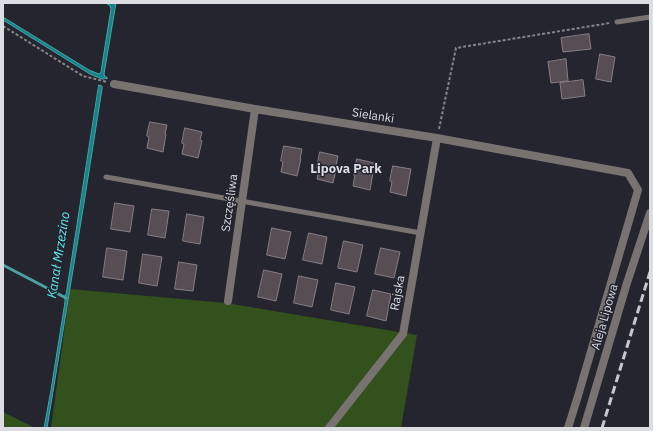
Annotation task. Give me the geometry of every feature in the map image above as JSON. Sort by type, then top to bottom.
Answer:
[{"type":"street","name":"Sielanki","points":[[114,84],[255,109],[437,138],[628,173],[638,190],[568,428]]},
{"type":"street","name":"Szczęśliwa","points":[[228,301],[255,109]]},
{"type":"street","name":"Rajska","points":[[329,428],[403,334],[437,138]]},
{"type":"street","name":"Aleja Lipowa","points":[[584,428],[626,286],[650,214]]},
{"type":"lane","points":[[617,22],[650,17]]},
{"type":"lane","points":[[106,178],[420,233]]},
{"type":"path","points":[[437,138],[456,48],[617,22]]},
{"type":"path","points":[[3,26],[83,76],[114,84]]},
{"type":"green space","points":[[70,289],[226,303],[417,335],[401,428],[51,428]]},
{"type":"green space","points":[[3,412],[35,428],[3,428]]},
{"type":"water","points":[[106,3],[116,3],[104,74],[107,79],[102,79],[90,74],[3,20],[3,17],[89,70],[99,74],[101,72],[111,9]]},
{"type":"water","points":[[99,85],[102,86],[102,89],[84,203],[47,428],[44,428],[51,390]]},
{"type":"building","points":[[589,34],[591,49],[563,52],[561,38]]},
{"type":"building","points":[[600,54],[615,57],[611,82],[596,79]]},
{"type":"building","points":[[566,59],[568,81],[551,83],[548,62]]},
{"type":"building","points":[[583,80],[585,96],[562,99],[560,83]]},
{"type":"building","points":[[150,122],[167,125],[163,152],[147,148],[149,137],[147,136]]},
{"type":"building","points":[[185,128],[202,132],[200,140],[202,141],[198,158],[182,154],[184,144],[182,143]]},
{"type":"building","points":[[284,146],[302,149],[297,176],[281,172],[283,162],[281,161]]},
{"type":"building","points":[[320,152],[338,156],[333,183],[317,179],[319,168],[317,168]]},
{"type":"building","points":[[357,159],[374,163],[370,190],[353,186]]},
{"type":"building","points":[[393,166],[411,169],[406,196],[390,192],[392,182],[390,181]]},
{"type":"building","points":[[115,203],[134,206],[130,232],[111,229]]},
{"type":"building","points":[[152,209],[169,211],[165,238],[148,235]]},
{"type":"building","points":[[187,214],[204,217],[200,244],[183,241]]},
{"type":"building","points":[[272,228],[291,232],[285,259],[267,255]]},
{"type":"building","points":[[309,233],[327,237],[322,264],[303,260]]},
{"type":"building","points":[[344,241],[363,245],[357,272],[338,268]]},
{"type":"building","points":[[107,248],[127,251],[123,280],[103,277]]},
{"type":"building","points":[[381,248],[400,252],[394,278],[375,274]]},
{"type":"building","points":[[143,254],[162,257],[157,286],[139,283]]},
{"type":"building","points":[[179,262],[197,265],[193,291],[175,289]]},
{"type":"building","points":[[264,270],[282,274],[276,301],[258,297]]},
{"type":"building","points":[[299,276],[318,280],[312,307],[294,303]]},
{"type":"building","points":[[336,283],[355,287],[349,314],[331,310]]},
{"type":"building","points":[[373,290],[391,294],[386,321],[367,316]]},
{"type":"waterway","name":"Kanał Mrzezino","points":[[3,265],[66,298]]},
{"type":"railway","points":[[602,428],[650,272]]},
{"type":"district","name":"Lipova Park","points":[[346,169]]}]
